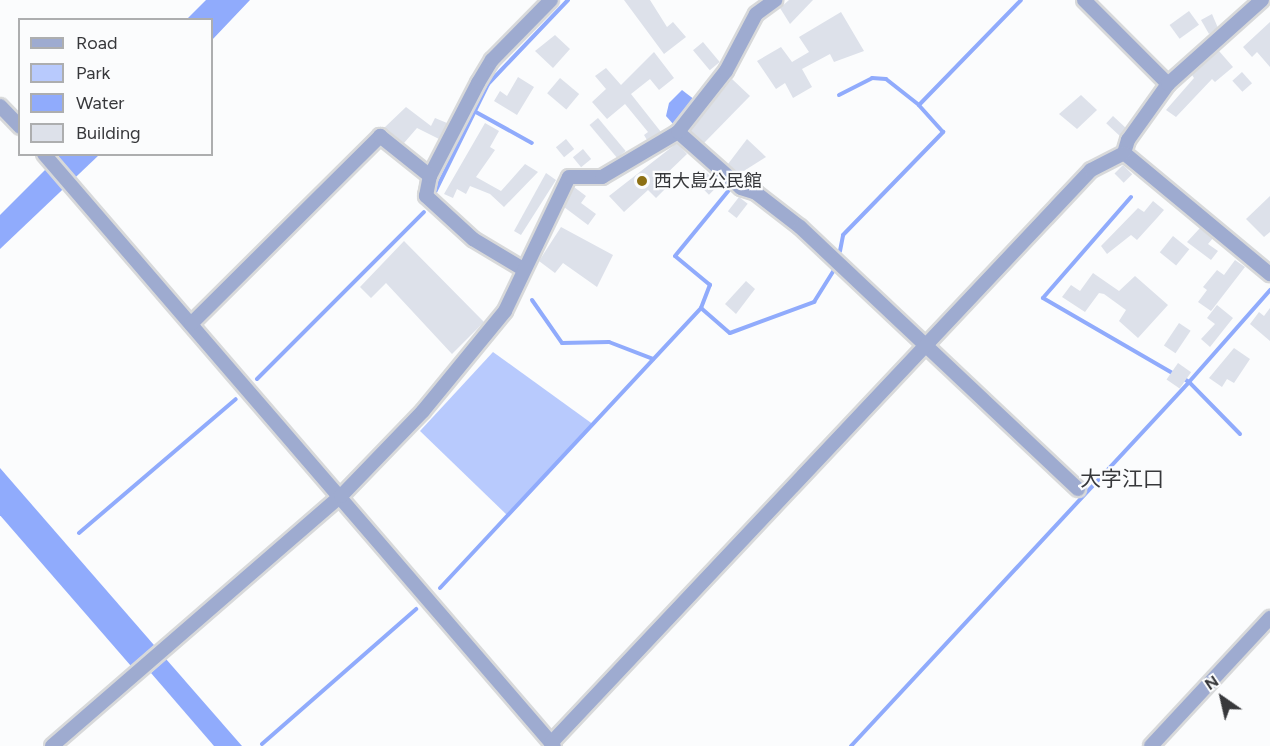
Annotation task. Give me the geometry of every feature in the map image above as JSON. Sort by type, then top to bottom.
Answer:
[{"type":"street","points":[[523,269],[473,239],[429,203],[430,176],[492,60],[550,0]]},
{"type":"street","points":[[52,746],[341,496],[484,339],[505,312],[523,269],[569,177],[602,177],[678,132],[720,80],[756,14],[775,0]]},
{"type":"street","points":[[1084,0],[1168,84]]},
{"type":"street","points":[[45,156],[341,496],[552,744],[1091,170],[1124,153],[1128,140],[1168,84],[1262,0]]},
{"type":"street","points":[[0,105],[18,126]]},
{"type":"street","points":[[678,132],[741,188],[756,193],[800,227],[1078,489]]},
{"type":"street","points":[[191,324],[380,136],[430,176]]},
{"type":"street","points":[[1124,153],[1270,274]]},
{"type":"street","points":[[1150,746],[1270,618]]},
{"type":"green space","points":[[493,352],[594,425],[508,516],[420,431]]},
{"type":"water","points":[[206,0],[250,0],[213,39],[213,18],[188,18]]},
{"type":"water","points":[[682,90],[695,100],[674,125],[666,116],[669,103]]},
{"type":"water","points":[[59,156],[98,156],[0,249],[0,215]]},
{"type":"water","points":[[0,468],[154,645],[131,666],[0,515]]},
{"type":"water","points":[[166,659],[242,746],[214,746],[151,673]]},
{"type":"building","points":[[624,0],[650,0],[667,27],[673,22],[686,37],[664,54]]},
{"type":"building","points":[[789,0],[813,0],[790,24],[780,8]]},
{"type":"building","points":[[1189,11],[1199,25],[1180,39],[1170,25]]},
{"type":"building","points":[[841,12],[864,51],[834,62],[830,54],[802,69],[812,87],[793,98],[785,83],[776,89],[757,61],[781,47],[792,62],[809,52],[799,37]]},
{"type":"building","points":[[1212,14],[1218,28],[1209,34],[1201,20]]},
{"type":"building","points":[[1270,22],[1270,67],[1257,52],[1252,57],[1243,47]]},
{"type":"building","points":[[555,35],[570,49],[553,68],[535,51]]},
{"type":"building","points":[[703,42],[720,62],[710,70],[693,50]]},
{"type":"building","points":[[1219,51],[1233,67],[1215,82],[1212,79],[1176,117],[1166,110],[1194,78],[1192,75]]},
{"type":"building","points":[[654,52],[674,78],[659,90],[650,79],[631,94],[661,132],[647,140],[644,135],[648,132],[625,104],[607,119],[592,102],[606,89],[595,76],[606,68],[621,85]]},
{"type":"building","points":[[1242,72],[1252,83],[1242,92],[1232,81]]},
{"type":"building","points":[[518,77],[534,87],[517,115],[494,101],[500,91],[507,96]]},
{"type":"building","points":[[560,78],[579,94],[566,109],[547,93]]},
{"type":"building","points":[[732,79],[750,96],[704,143],[690,131]]},
{"type":"building","points":[[1081,95],[1097,110],[1077,129],[1059,114]]},
{"type":"building","points":[[406,107],[431,126],[435,118],[447,123],[439,139],[417,128],[404,143],[384,128]]},
{"type":"building","points":[[1113,116],[1126,128],[1119,136],[1106,123]]},
{"type":"building","points":[[598,118],[626,151],[617,158],[590,125]]},
{"type":"building","points":[[485,123],[499,131],[490,147],[495,150],[476,177],[501,191],[525,164],[538,172],[504,207],[490,194],[470,186],[466,194],[457,189],[453,198],[444,194]]},
{"type":"building","points":[[566,139],[574,149],[564,157],[556,147]]},
{"type":"building","points":[[747,139],[766,157],[739,174],[728,164]]},
{"type":"building","points":[[677,143],[687,154],[662,178],[669,185],[656,198],[648,190],[624,212],[609,196]]},
{"type":"building","points":[[583,149],[591,159],[581,167],[573,157]]},
{"type":"building","points":[[1123,165],[1132,174],[1124,183],[1115,173]]},
{"type":"building","points":[[704,170],[719,185],[709,195],[694,180]]},
{"type":"building","points":[[546,173],[556,180],[521,235],[514,231]]},
{"type":"building","points":[[574,187],[586,196],[581,203],[596,214],[588,225],[564,207]]},
{"type":"building","points":[[1270,196],[1270,232],[1264,237],[1246,219]]},
{"type":"building","points":[[739,197],[748,204],[737,218],[728,211]]},
{"type":"building","points":[[1153,201],[1164,210],[1137,240],[1131,235],[1107,254],[1101,246],[1138,208],[1144,212]]},
{"type":"building","points":[[561,227],[613,255],[597,287],[563,263],[555,273],[539,261]]},
{"type":"building","points":[[1200,228],[1213,238],[1208,244],[1218,251],[1211,260],[1187,242]]},
{"type":"building","points":[[1173,236],[1189,249],[1176,266],[1160,252]]},
{"type":"building","points":[[404,241],[484,322],[452,354],[386,283],[371,298],[360,287]]},
{"type":"building","points":[[1235,260],[1245,267],[1211,311],[1198,302],[1207,290],[1203,287],[1217,270],[1224,275]]},
{"type":"building","points":[[1093,273],[1119,291],[1135,276],[1168,305],[1138,338],[1119,321],[1126,310],[1104,294],[1099,293],[1085,312],[1062,297],[1071,285],[1080,291]]},
{"type":"building","points":[[746,281],[755,289],[736,314],[725,304]]},
{"type":"building","points":[[1217,305],[1233,318],[1210,347],[1201,339],[1215,324],[1207,318]]},
{"type":"building","points":[[1270,308],[1270,341],[1250,324],[1259,312],[1264,316]]},
{"type":"building","points":[[1179,323],[1191,331],[1176,353],[1164,345]]},
{"type":"building","points":[[1234,348],[1250,359],[1234,383],[1227,379],[1222,387],[1209,378]]},
{"type":"building","points":[[1178,363],[1191,372],[1180,389],[1167,379]]},
{"type":"waterway","points":[[433,196],[488,84],[568,0]]},
{"type":"waterway","points":[[839,95],[872,78],[886,79],[919,105],[1021,0]]},
{"type":"waterway","points":[[840,251],[843,235],[943,132],[919,105]]},
{"type":"waterway","points":[[474,111],[532,143]]},
{"type":"waterway","points":[[701,308],[710,285],[675,256],[729,190]]},
{"type":"waterway","points":[[1131,197],[1043,298],[1174,374]]},
{"type":"waterway","points":[[257,379],[424,212]]},
{"type":"waterway","points":[[440,588],[701,308],[730,333],[814,302],[833,271]]},
{"type":"waterway","points":[[1240,434],[1189,382],[1270,290]]},
{"type":"waterway","points":[[532,300],[562,343],[609,342],[653,359]]},
{"type":"waterway","points":[[851,746],[1189,382],[1181,377]]},
{"type":"waterway","points":[[79,533],[236,399]]},
{"type":"waterway","points":[[262,744],[416,609]]},
{"type":"place","name":"西大島公民館","points":[[642,181]]},
{"type":"district","name":"大字江口","points":[[1122,479]]}]
